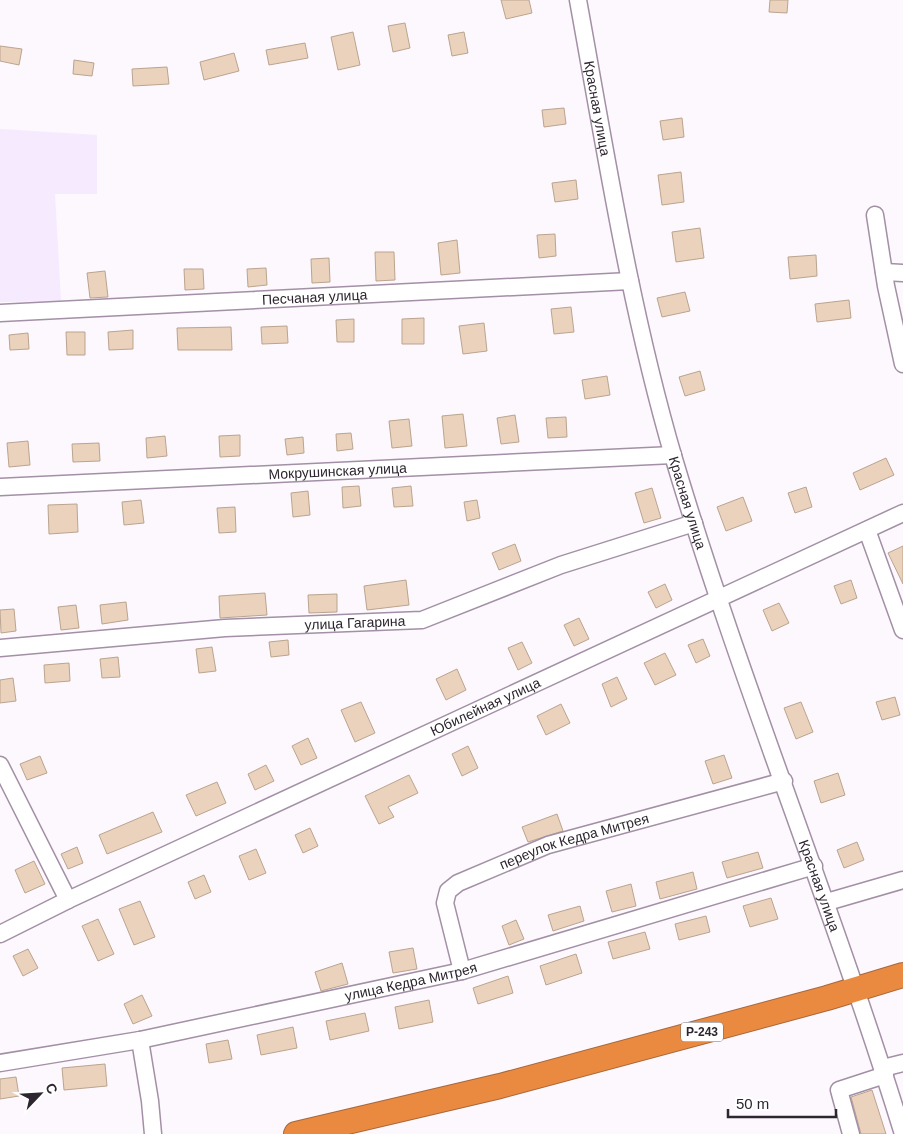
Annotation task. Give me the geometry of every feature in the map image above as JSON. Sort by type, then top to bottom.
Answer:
[{"type":"highway","name":"Р-243","points":[[296,1134],[500,1086],[856,989],[903,974]]},
{"type":"street","name":"Красная улица","points":[[578,0],[630,281],[673,456],[720,600],[856,989],[903,1134]]},
{"type":"street","points":[[875,215],[884,272],[903,364]]},
{"type":"street","points":[[884,272],[903,273]]},
{"type":"street","name":"Песчаная улица","points":[[0,313],[630,281]]},
{"type":"street","name":"Мокрушинская улица","points":[[0,487],[673,456]]},
{"type":"street","name":"Юбилейная улица","points":[[0,934],[68,900],[720,600],[903,513]]},
{"type":"street","name":"улица Гагарина","points":[[0,648],[225,628],[422,620],[561,565],[694,523]]},
{"type":"street","points":[[867,530],[903,630]]},
{"type":"street","points":[[0,764],[68,900]]},
{"type":"street","name":"переулок Кедра Митрея","points":[[462,972],[445,903],[448,891],[458,883],[548,846],[784,781]]},
{"type":"street","name":"улица Кедра Митрея","points":[[0,1064],[140,1040],[462,972],[814,866]]},
{"type":"street","points":[[826,902],[903,880]]},
{"type":"street","points":[[140,1040],[153,1134]]},
{"type":"street","points":[[851,1134],[839,1090],[884,1072],[903,1062]]},
{"type":"shaded area","points":[[0,129],[97,135],[97,194],[55,194],[61,301],[0,302]]},
{"type":"building","points":[[501,0],[529,0],[532,13],[506,19]]},
{"type":"building","points":[[770,0],[788,0],[787,13],[769,12]]},
{"type":"building","points":[[405,23],[410,48],[393,52],[388,26]]},
{"type":"building","points":[[353,32],[360,65],[338,70],[331,37]]},
{"type":"building","points":[[464,32],[468,53],[452,56],[448,35]]},
{"type":"building","points":[[305,43],[308,58],[269,65],[266,50]]},
{"type":"building","points":[[0,46],[22,49],[19,65],[0,61]]},
{"type":"building","points":[[234,53],[239,71],[204,80],[200,62]]},
{"type":"building","points":[[74,60],[94,63],[92,76],[73,74]]},
{"type":"building","points":[[167,67],[169,84],[133,86],[132,69]]},
{"type":"building","points":[[564,108],[566,124],[544,127],[542,110]]},
{"type":"building","points":[[682,118],[684,137],[663,140],[660,121]]},
{"type":"building","points":[[681,172],[684,202],[662,205],[658,175]]},
{"type":"building","points":[[576,180],[578,199],[555,202],[552,183]]},
{"type":"building","points":[[700,228],[704,258],[676,262],[672,232]]},
{"type":"building","points":[[555,234],[556,256],[539,258],[537,235]]},
{"type":"building","points":[[457,240],[460,273],[441,275],[438,243]]},
{"type":"building","points":[[375,252],[394,252],[395,280],[376,281]]},
{"type":"building","points":[[816,255],[817,276],[790,279],[788,257]]},
{"type":"building","points":[[329,258],[330,282],[312,283],[311,259]]},
{"type":"building","points":[[266,268],[267,285],[248,287],[247,269]]},
{"type":"building","points":[[184,269],[203,269],[204,289],[185,290]]},
{"type":"building","points":[[105,271],[108,297],[90,298],[87,273]]},
{"type":"building","points":[[685,292],[690,311],[662,317],[657,298]]},
{"type":"building","points":[[849,300],[851,318],[817,322],[815,304]]},
{"type":"building","points":[[571,307],[574,332],[554,334],[551,309]]},
{"type":"building","points":[[424,318],[424,344],[402,344],[402,319]]},
{"type":"building","points":[[354,319],[354,342],[337,342],[336,320]]},
{"type":"building","points":[[484,323],[487,351],[463,354],[459,326]]},
{"type":"building","points":[[287,326],[288,343],[262,344],[261,327]]},
{"type":"building","points":[[231,327],[232,350],[178,350],[177,328]]},
{"type":"building","points":[[133,330],[133,349],[109,350],[108,332]]},
{"type":"building","points":[[66,332],[85,332],[85,355],[67,355]]},
{"type":"building","points":[[28,333],[29,349],[10,350],[9,335]]},
{"type":"building","points":[[700,371],[705,390],[685,396],[679,377]]},
{"type":"building","points":[[607,376],[610,395],[585,399],[582,380]]},
{"type":"building","points":[[463,414],[467,446],[445,448],[442,416]]},
{"type":"building","points":[[515,415],[519,442],[501,444],[497,418]]},
{"type":"building","points":[[566,417],[567,437],[548,438],[546,418]]},
{"type":"building","points":[[409,419],[412,446],[392,448],[389,421]]},
{"type":"building","points":[[351,433],[353,449],[337,451],[336,434]]},
{"type":"building","points":[[240,435],[240,456],[220,457],[219,436]]},
{"type":"building","points":[[165,436],[167,456],[147,458],[146,438]]},
{"type":"building","points":[[303,437],[304,453],[287,455],[285,439]]},
{"type":"building","points":[[28,441],[30,465],[9,467],[7,443]]},
{"type":"building","points":[[99,443],[100,461],[73,462],[72,444]]},
{"type":"building","points":[[886,458],[894,475],[860,490],[853,473]]},
{"type":"building","points":[[359,486],[361,506],[343,508],[342,487]]},
{"type":"building","points":[[411,486],[413,506],[394,507],[392,488]]},
{"type":"building","points":[[806,487],[812,507],[795,513],[788,493]]},
{"type":"building","points":[[652,488],[661,518],[644,523],[635,493]]},
{"type":"building","points":[[308,491],[310,515],[293,517],[291,493]]},
{"type":"building","points":[[743,497],[752,521],[726,531],[717,507]]},
{"type":"building","points":[[141,500],[144,523],[124,525],[122,502]]},
{"type":"building","points":[[477,500],[480,518],[467,521],[464,502]]},
{"type":"building","points":[[77,504],[78,532],[49,534],[48,505]]},
{"type":"building","points":[[235,507],[236,532],[219,533],[217,508]]},
{"type":"building","points":[[515,544],[521,561],[499,570],[492,553]]},
{"type":"building","points":[[903,546],[903,584],[888,553]]},
{"type":"building","points":[[406,580],[409,605],[367,610],[364,586]]},
{"type":"building","points":[[851,580],[857,598],[841,604],[834,586]]},
{"type":"building","points":[[665,584],[672,600],[656,608],[648,592]]},
{"type":"building","points":[[265,593],[267,615],[220,618],[219,596]]},
{"type":"building","points":[[337,594],[337,612],[309,613],[308,595]]},
{"type":"building","points":[[126,602],[128,620],[102,624],[100,605]]},
{"type":"building","points":[[779,603],[789,623],[772,631],[763,610]]},
{"type":"building","points":[[76,605],[79,628],[61,630],[58,607]]},
{"type":"building","points":[[14,609],[16,631],[1,633],[0,610]]},
{"type":"building","points":[[579,618],[589,639],[574,646],[564,625]]},
{"type":"building","points":[[703,639],[710,656],[696,663],[688,645]]},
{"type":"building","points":[[288,640],[289,655],[271,657],[269,642]]},
{"type":"building","points":[[522,642],[532,663],[518,670],[508,648]]},
{"type":"building","points":[[212,647],[216,671],[199,673],[196,649]]},
{"type":"building","points":[[665,653],[676,675],[655,685],[644,663]]},
{"type":"building","points":[[118,657],[120,677],[102,678],[100,659]]},
{"type":"building","points":[[69,663],[70,681],[45,683],[44,665]]},
{"type":"building","points":[[457,669],[466,690],[446,700],[436,679]]},
{"type":"building","points":[[617,677],[627,699],[611,707],[602,684]]},
{"type":"building","points":[[13,678],[16,701],[0,703],[0,680]]},
{"type":"building","points":[[895,697],[900,715],[882,720],[876,702]]},
{"type":"building","points":[[361,702],[375,733],[355,742],[341,710]]},
{"type":"building","points":[[801,702],[813,732],[796,739],[784,708]]},
{"type":"building","points":[[561,704],[570,723],[546,735],[537,716]]},
{"type":"building","points":[[308,738],[317,758],[301,765],[292,746]]},
{"type":"building","points":[[468,746],[478,768],[462,776],[452,754]]},
{"type":"building","points":[[724,755],[732,778],[713,784],[705,761]]},
{"type":"building","points":[[40,756],[47,773],[27,780],[20,764]]},
{"type":"building","points":[[266,765],[274,781],[255,790],[248,774]]},
{"type":"building","points":[[838,773],[845,795],[821,803],[814,781]]},
{"type":"building","points":[[409,775],[418,793],[388,807],[394,817],[379,824],[365,796]]},
{"type":"building","points":[[217,782],[226,803],[196,816],[186,795]]},
{"type":"building","points":[[153,812],[162,832],[107,854],[99,835]]},
{"type":"building","points":[[557,814],[563,831],[528,842],[522,827]]},
{"type":"building","points":[[310,828],[318,846],[303,853],[295,835]]},
{"type":"building","points":[[857,842],[864,860],[844,868],[837,850]]},
{"type":"building","points":[[77,847],[83,863],[68,869],[61,854]]},
{"type":"building","points":[[256,849],[266,873],[249,880],[239,856]]},
{"type":"building","points":[[758,852],[763,868],[727,878],[722,862]]},
{"type":"building","points":[[34,861],[45,884],[25,893],[15,870]]},
{"type":"building","points":[[693,872],[697,889],[660,899],[656,882]]},
{"type":"building","points":[[204,875],[211,892],[195,899],[188,882]]},
{"type":"building","points":[[631,884],[636,906],[612,912],[606,891]]},
{"type":"building","points":[[771,898],[778,919],[750,927],[743,906]]},
{"type":"building","points":[[140,901],[155,937],[134,945],[119,909]]},
{"type":"building","points":[[580,906],[584,921],[553,931],[548,915]]},
{"type":"building","points":[[706,916],[710,932],[679,940],[675,924]]},
{"type":"building","points":[[98,919],[114,954],[98,961],[82,926]]},
{"type":"building","points":[[516,920],[524,939],[509,945],[502,926]]},
{"type":"building","points":[[645,932],[650,949],[613,959],[608,942]]},
{"type":"building","points":[[413,948],[417,969],[393,973],[389,952]]},
{"type":"building","points":[[28,949],[38,968],[23,976],[13,956]]},
{"type":"building","points":[[576,954],[582,973],[546,985],[540,966]]},
{"type":"building","points":[[342,963],[348,984],[321,991],[315,972]]},
{"type":"building","points":[[508,976],[513,993],[478,1004],[473,988]]},
{"type":"building","points":[[142,995],[152,1016],[133,1024],[124,1004]]},
{"type":"building","points":[[429,1000],[433,1022],[399,1029],[395,1007]]},
{"type":"building","points":[[365,1013],[369,1031],[330,1040],[326,1021]]},
{"type":"building","points":[[293,1027],[297,1048],[261,1055],[257,1035]]},
{"type":"building","points":[[228,1040],[232,1059],[209,1063],[206,1044]]},
{"type":"building","points":[[105,1064],[107,1086],[64,1090],[62,1068]]},
{"type":"building","points":[[16,1077],[19,1096],[0,1099],[0,1079]]},
{"type":"building","points":[[872,1090],[886,1134],[861,1134],[851,1097]]}]
